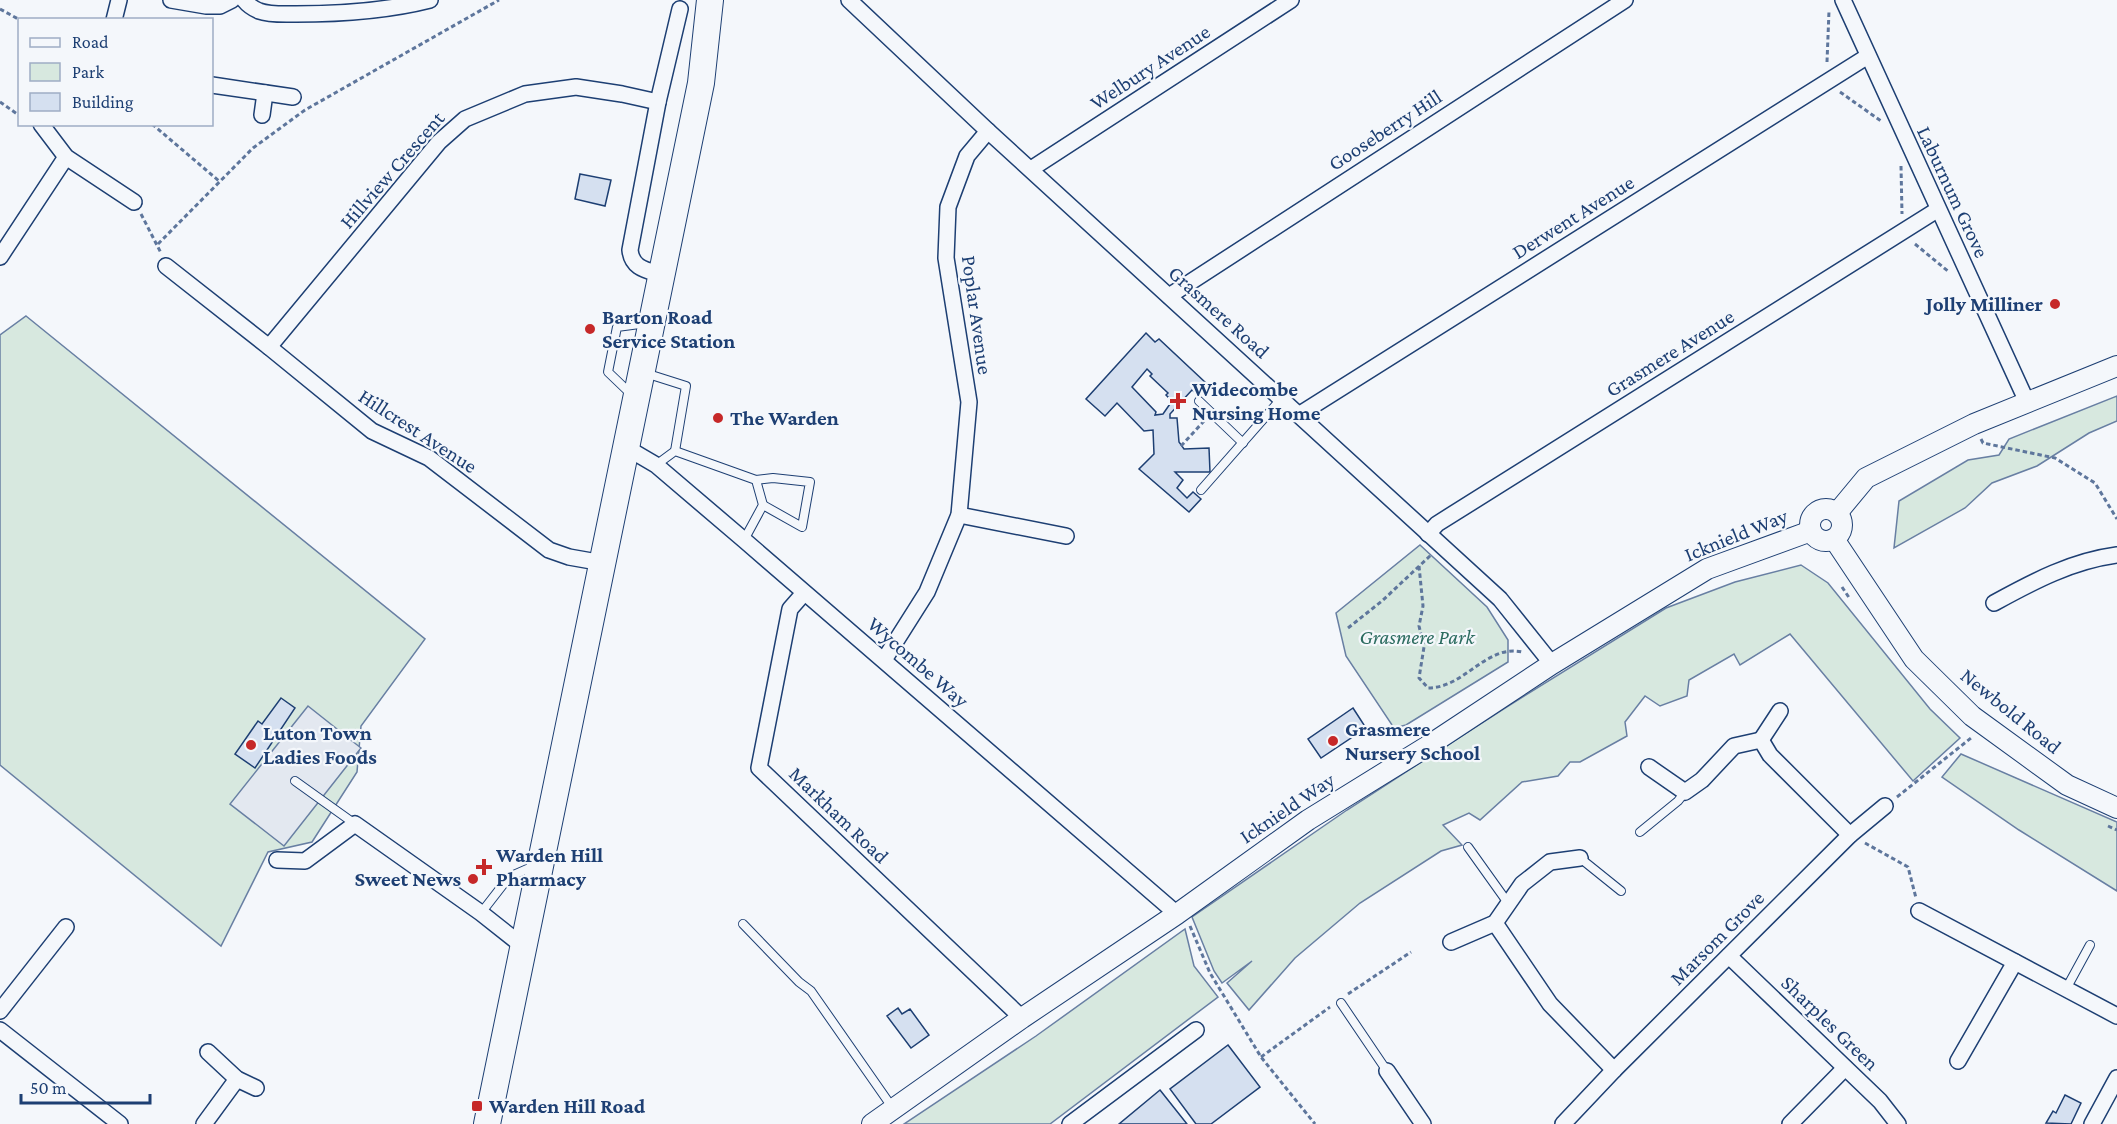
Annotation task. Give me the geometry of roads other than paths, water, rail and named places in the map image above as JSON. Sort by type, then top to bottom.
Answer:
[{"type":"highway","points":[[487,1124],[701,83],[710,0]]},
{"type":"street","points":[[114,18],[119,0]]},
{"type":"street","points":[[171,0],[188,4],[220,6],[231,0]]},
{"type":"street","points":[[244,0],[249,6],[260,11],[275,14],[308,14],[366,11],[430,0]]},
{"type":"street","name":"Grasmere Road","points":[[849,0],[988,131],[1500,598],[1552,664]]},
{"type":"street","name":"Welbury Avenue","points":[[1031,169],[1291,0]]},
{"type":"street","name":"Gooseberry Hill","points":[[1169,296],[1625,0]]},
{"type":"street","name":"Laburnum Grove","points":[[1836,2],[1868,56],[2027,402]]},
{"type":"street","points":[[662,274],[641,269],[635,265],[630,250],[658,102],[680,4]]},
{"type":"street","name":"Derwent Avenue","points":[[1300,414],[1868,56]]},
{"type":"street","points":[[213,85],[293,97]]},
{"type":"street","name":"Hillview Crescent","points":[[269,347],[439,142],[465,119],[525,94],[576,87],[658,102]]},
{"type":"street","points":[[262,115],[265,93]]},
{"type":"street","points":[[43,126],[66,157],[134,202]]},
{"type":"street","name":"Poplar Avenue","points":[[884,660],[927,592],[959,515],[969,402],[946,258],[948,207],[967,156],[988,131]]},
{"type":"street","points":[[0,257],[66,157]]},
{"type":"street","name":"Grasmere Avenue","points":[[1428,534],[1437,524],[1937,210]]},
{"type":"street","name":"Hillcrest Avenue","points":[[166,266],[372,431],[429,458],[549,550],[603,563]]},
{"type":"street","points":[[1837,513],[1866,478],[1974,424],[2117,366]]},
{"type":"street","name":"Wycombe Way","points":[[627,448],[656,465],[1177,914]]},
{"type":"street","points":[[1829,509],[1840,517],[1842,527],[1838,536],[1833,539],[1823,541],[1811,531],[1811,521],[1819,510],[1829,509]]},
{"type":"street","points":[[959,515],[1066,536]]},
{"type":"street","name":"Icknield Way","points":[[872,1124],[1022,1018],[1177,914],[1308,820],[1431,744],[1552,664],[1707,570],[1811,531]]},
{"type":"street","name":"Newbold Road","points":[[1833,539],[1914,659],[1972,716],[2067,785],[2117,808]]},
{"type":"street","points":[[1994,603],[2046,575],[2094,558],[2117,555]]},
{"type":"street","name":"Markham Road","points":[[804,593],[790,609],[759,768],[1022,1018]]},
{"type":"street","points":[[1649,767],[1685,792],[1702,780],[1734,746],[1761,740],[1780,711]]},
{"type":"street","points":[[1761,740],[1770,755],[1850,835]]},
{"type":"street","name":"Marsom Grove","points":[[1563,1124],[1614,1070],[1850,835],[1885,806]]},
{"type":"street","points":[[277,860],[304,861],[356,824],[481,913],[524,947]]},
{"type":"street","points":[[1451,942],[1495,923],[1522,884],[1550,862],[1580,858]]},
{"type":"street","points":[[1919,911],[2117,1016]]},
{"type":"street","points":[[1495,923],[1550,1004],[1614,1070]]},
{"type":"street","points":[[0,1011],[66,927]]},
{"type":"street","name":"Sharples Green","points":[[1730,956],[1880,1101],[1898,1124]]},
{"type":"street","points":[[1958,1061],[2015,962]]},
{"type":"street","points":[[0,1030],[120,1124]]},
{"type":"street","points":[[1070,1124],[1196,1030]]},
{"type":"street","points":[[208,1052],[237,1079],[256,1088]]},
{"type":"street","points":[[1790,1124],[1845,1068]]},
{"type":"street","points":[[1387,1071],[1423,1124]]},
{"type":"street","points":[[2092,1124],[2117,1078]]},
{"type":"street","points":[[204,1124],[237,1079]]},
{"type":"lane","points":[[636,403],[629,392],[608,372],[617,327],[643,325],[653,321]]},
{"type":"lane","points":[[642,372],[687,386],[675,451],[656,465]]},
{"type":"lane","points":[[1201,490],[1282,398]]},
{"type":"lane","points":[[1199,401],[1243,442]]},
{"type":"lane","points":[[675,451],[756,480],[773,478],[810,482],[802,527],[763,505]]},
{"type":"lane","points":[[744,540],[763,505],[756,480]]},
{"type":"lane","points":[[295,781],[356,824]]},
{"type":"lane","points":[[1640,832],[1678,801],[1685,792]]},
{"type":"lane","points":[[1468,847],[1508,903]]},
{"type":"lane","points":[[1580,858],[1621,891]]},
{"type":"lane","points":[[481,913],[509,877],[541,864]]},
{"type":"lane","points":[[743,924],[799,982],[812,991],[893,1108]]},
{"type":"lane","points":[[2066,989],[2090,945]]},
{"type":"lane","points":[[1341,1003],[1387,1071]]},
{"type":"place","name":"Jolly Milliner","points":[[2055,304]]},
{"type":"place","name":"Barton Road Service Station","points":[[590,329]]},
{"type":"place","name":"Widecombe Nursing Home","points":[[1178,401]]},
{"type":"place","name":"The Warden","points":[[718,418]]},
{"type":"place","name":"Grasmere Nursery School","points":[[1333,741]]},
{"type":"place","name":"Luton Town Ladies Foods","points":[[251,745]]},
{"type":"place","name":"Warden Hill Pharmacy","points":[[484,867]]},
{"type":"place","name":"Sweet News","points":[[473,879]]},
{"type":"place","name":"Warden Hill Road","points":[[477,1106]]},
{"type":"park label","name":"Grasmere Park","points":[[1417,637]]}]
